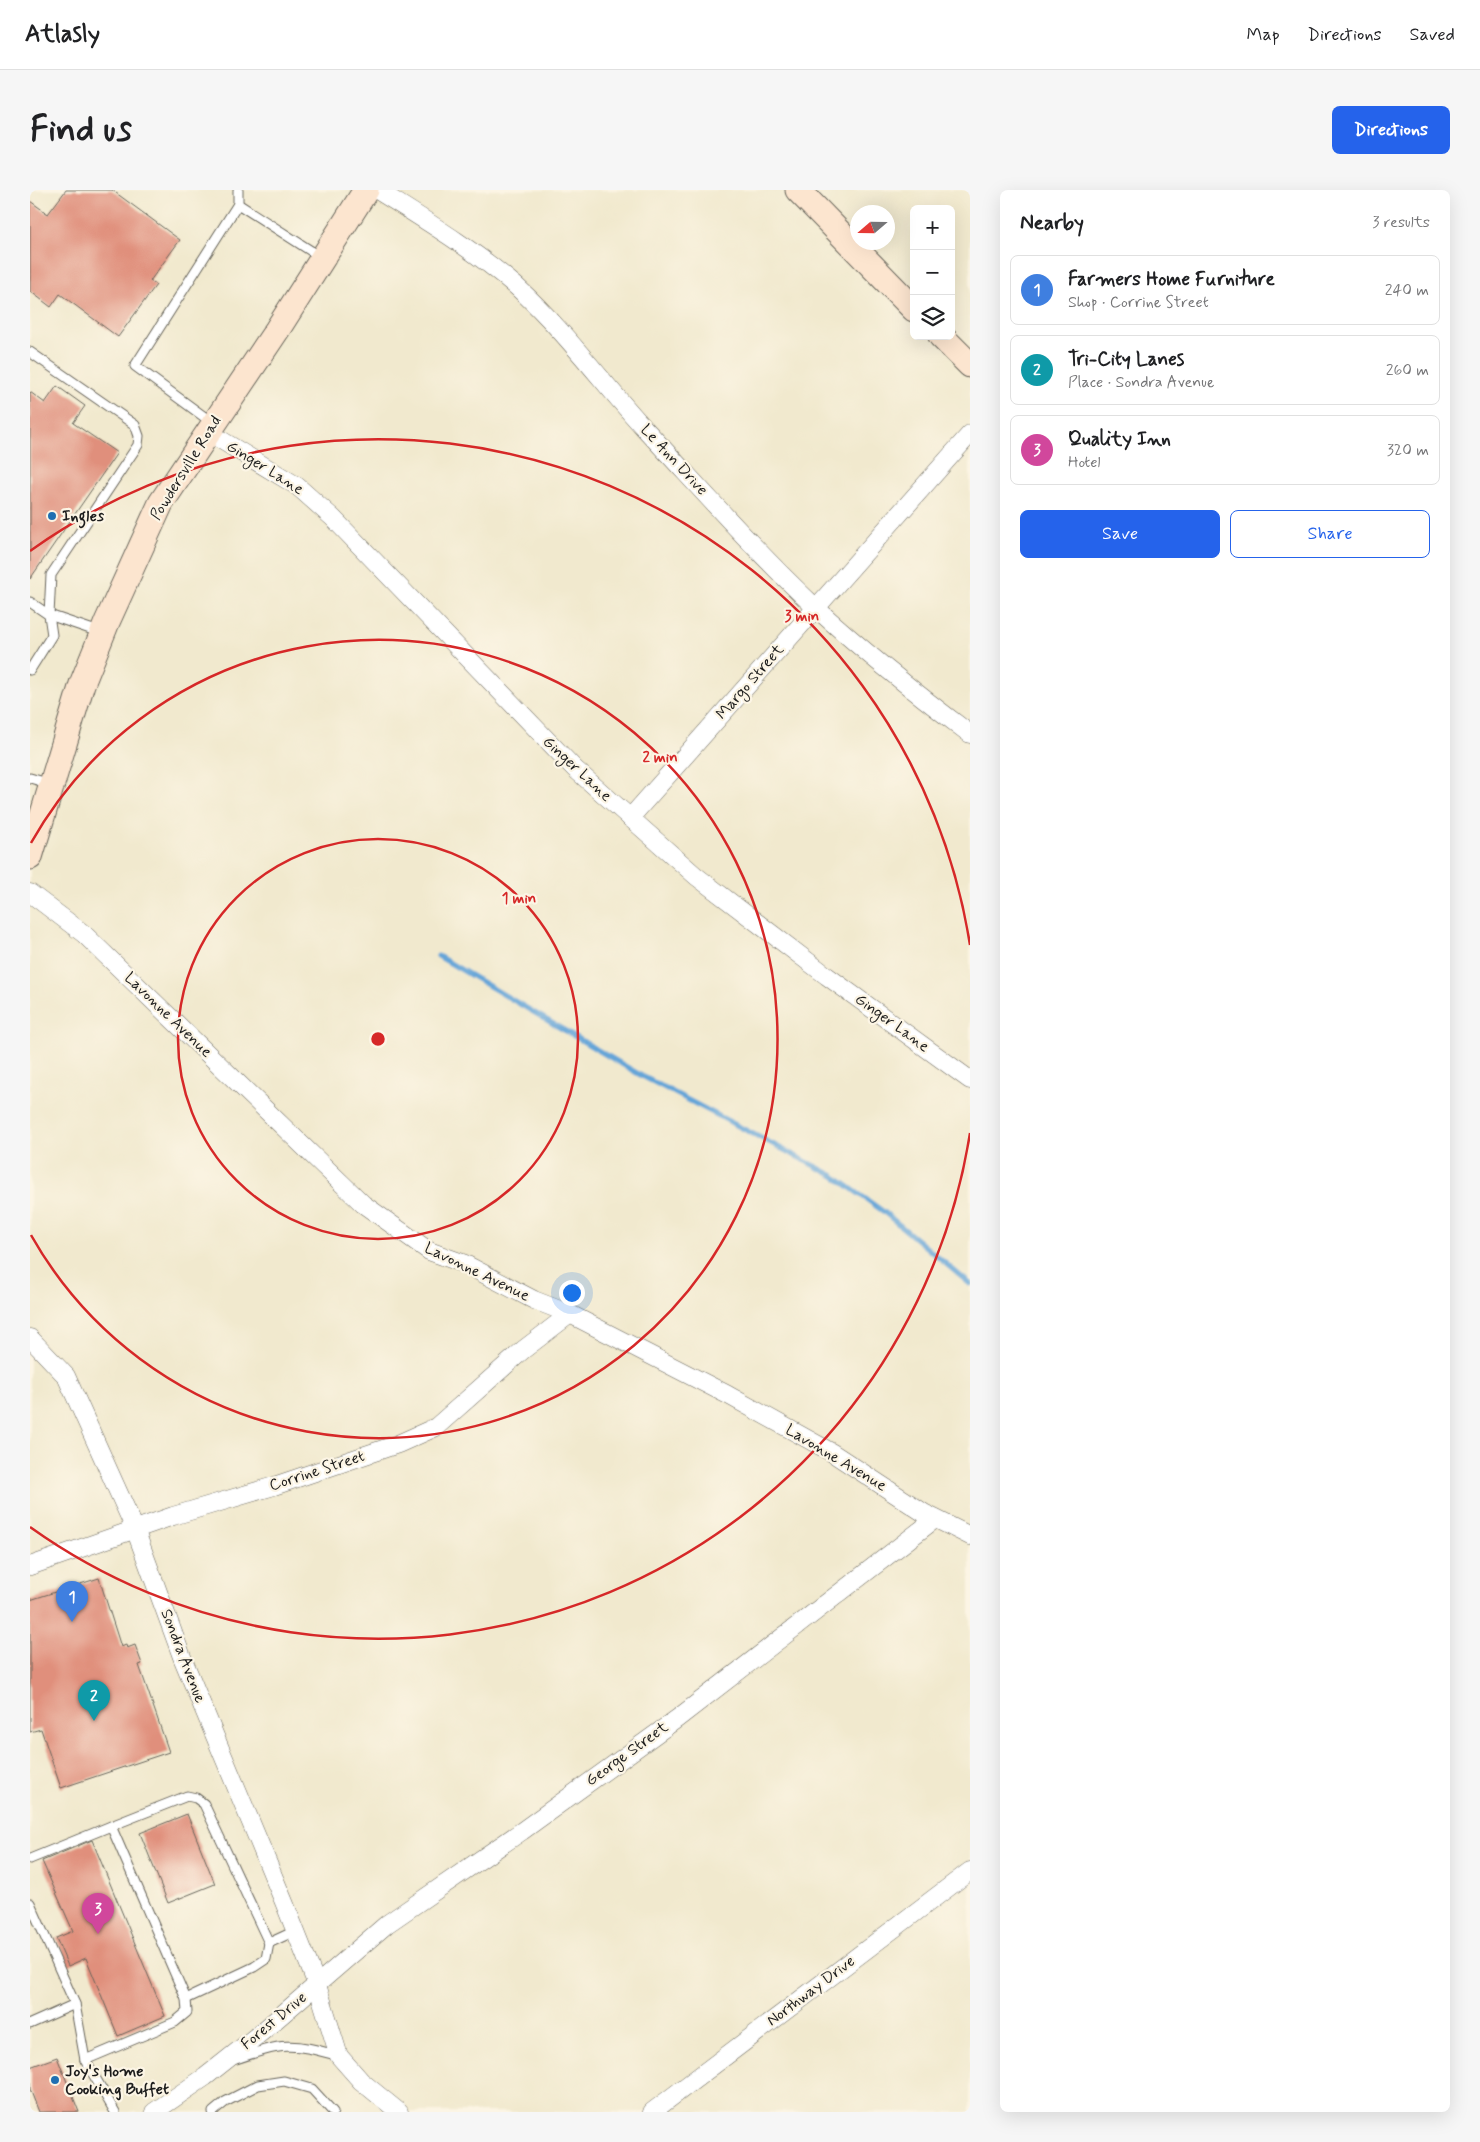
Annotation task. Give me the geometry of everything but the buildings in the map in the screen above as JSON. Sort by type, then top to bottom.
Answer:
[{"type":"street","name":"Powdersville Road","points":[[30,857],[40,781],[102,633],[161,503],[366,190]]},
{"type":"street","name":"Le Ann Drive","points":[[377,190],[440,230],[516,287],[569,341],[724,514],[816,608],[904,685],[970,734]]},
{"type":"street","points":[[798,190],[910,305]]},
{"type":"street","points":[[945,340],[970,365]]},
{"type":"street","name":"Ginger Lane","points":[[211,428],[297,486],[332,518],[510,705],[574,769],[696,876],[827,976],[970,1080]]},
{"type":"street","name":"Margo Street","points":[[630,818],[970,434]]},
{"type":"street","name":"Lavonne Avenue","points":[[30,893],[84,934],[363,1204],[429,1251],[464,1264],[534,1300],[570,1314],[720,1391],[823,1448],[935,1518],[970,1536]]},
{"type":"street","name":"Corrine Street","points":[[30,1566],[135,1529],[389,1447],[436,1427],[523,1350],[570,1314]]},
{"type":"street","name":"Sondra Avenue","points":[[30,1338],[66,1376],[135,1529],[182,1657],[316,1985]]},
{"type":"street","name":"George Street","points":[[316,1985],[387,1924],[522,1831],[670,1724],[935,1518]]},
{"type":"street","name":"Northway Drive","points":[[652,2112],[970,1871]]},
{"type":"street","name":"Forest Drive","points":[[165,2109],[316,1985],[339,2056],[361,2081],[398,2112]]},
{"type":"lane","points":[[211,428],[134,366],[238,204],[238,190]]},
{"type":"lane","points":[[238,204],[322,258]]},
{"type":"lane","points":[[30,352],[135,425],[140,436],[138,445],[51,575],[50,616],[52,635],[30,670]]},
{"type":"lane","points":[[30,602],[50,616],[102,633]]},
{"type":"lane","points":[[30,1859],[187,1796],[196,1798],[204,1804],[269,1943],[266,1959],[254,1967],[186,1999]]},
{"type":"lane","points":[[85,2060],[175,2022],[186,2012],[186,1999],[111,1826]]},
{"type":"lane","points":[[30,1903],[75,2004],[85,2060],[115,2112]]},
{"type":"lane","points":[[269,1943],[295,1931]]},
{"type":"lane","points":[[30,2024],[75,2004]]},
{"type":"lane","points":[[221,2064],[276,2046],[303,2045],[339,2056]]},
{"type":"lane","points":[[213,2112],[225,2102],[258,2085],[284,2081],[312,2089],[333,2112]]},
{"type":"waterway","points":[[438,956],[642,1076],[834,1176],[884,1212],[970,1284]]},
{"type":"place","name":"Ingles","points":[[52,516]]},
{"type":"place","name":"Farmers Home Furniture","points":[[72,1622]]},
{"type":"place","name":"Tri-City Lanes","points":[[94,1721]]},
{"type":"place","name":"Quality Inn","points":[[98,1934]]},
{"type":"place","name":"Joy's Home Cooking Buffet","points":[[55,2080]]}]
